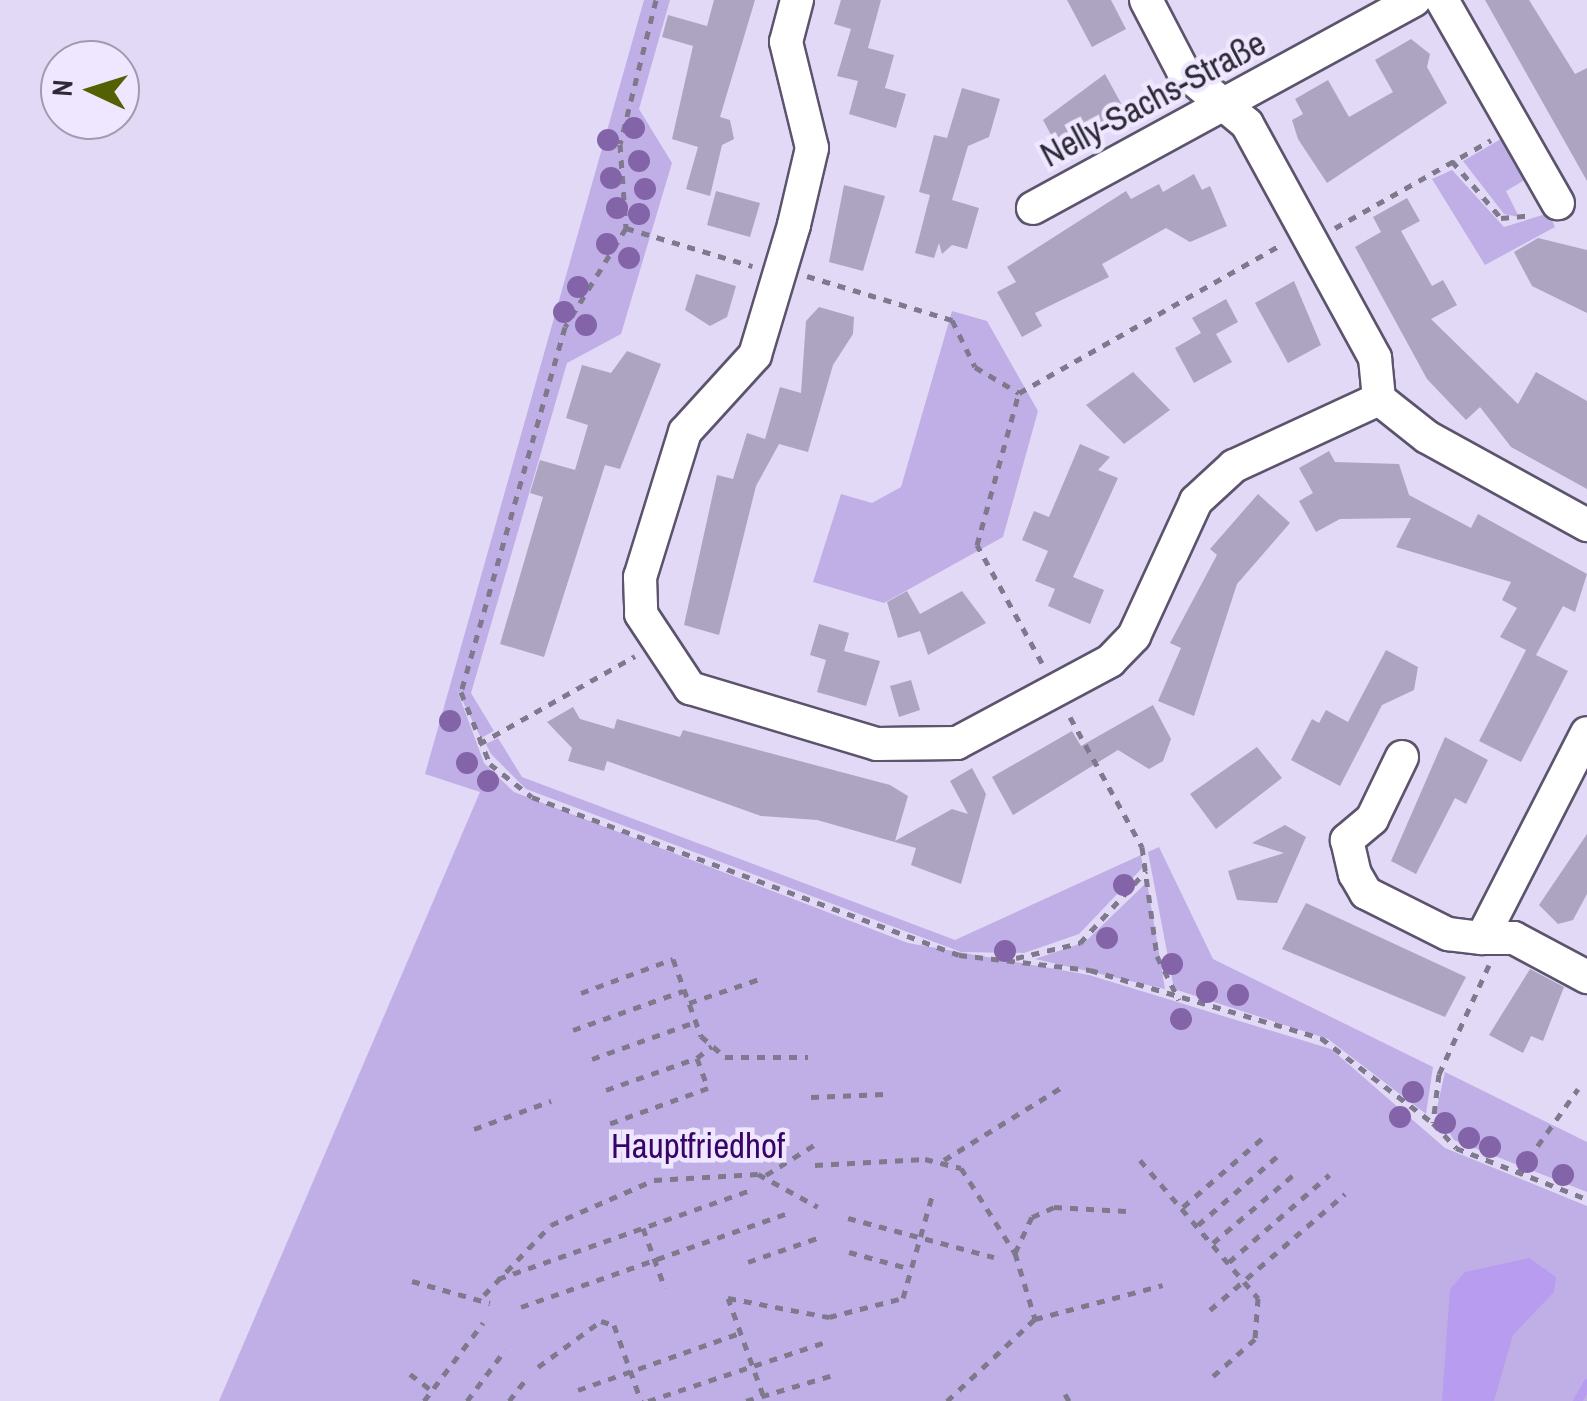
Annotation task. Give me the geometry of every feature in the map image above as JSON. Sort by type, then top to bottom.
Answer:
[{"type":"street","points":[[797,0],[786,42],[812,148],[779,271],[756,355],[685,432],[640,577],[641,614],[656,646],[690,688],[927,750],[1058,692],[1134,636],[1196,501],[1234,466],[1379,399]]},
{"type":"street","points":[[1146,0],[1182,71],[1216,106],[1247,124],[1375,358],[1379,399],[1427,437],[1587,525]]},
{"type":"street","name":"Nelly-Sachs-Straße","points":[[1033,208],[1414,0]]},
{"type":"street","points":[[1442,0],[1518,125],[1558,203]]},
{"type":"street","points":[[1482,938],[1587,732]]},
{"type":"street","points":[[1402,757],[1372,819],[1347,840],[1355,874],[1366,893],[1448,934],[1514,938],[1587,977]]},
{"type":"path","points":[[656,0],[620,144],[626,228],[565,328],[460,692],[478,744],[532,797],[959,956],[1090,970],[1181,1002],[1321,1038],[1433,1123],[1456,1148],[1587,1198]]},
{"type":"path","points":[[1181,1002],[1157,956],[1147,868],[1058,692],[977,545],[1019,392],[1306,235],[1518,125]]},
{"type":"path","points":[[1452,162],[1511,222],[1558,203]]},
{"type":"path","points":[[626,228],[952,320],[975,367],[1019,392]]},
{"type":"path","points":[[478,744],[656,646]]},
{"type":"path","points":[[1010,960],[1080,942],[1133,895],[1147,868]]},
{"type":"path","points":[[1433,1123],[1439,1074],[1486,976],[1482,938]]},
{"type":"path","points":[[581,993],[673,960],[695,1022],[725,1057],[808,1058]]},
{"type":"path","points":[[689,1003],[759,979]]},
{"type":"path","points":[[573,1030],[684,990]]},
{"type":"path","points":[[592,1059],[695,1022]]},
{"type":"path","points":[[606,1090],[697,1058],[712,1046]]},
{"type":"path","points":[[606,1125],[708,1088],[697,1058]]},
{"type":"path","points":[[944,1160],[1062,1087]]},
{"type":"path","points":[[1518,1172],[1578,1088]]},
{"type":"path","points":[[810,1097],[886,1094]]},
{"type":"path","points":[[474,1129],[552,1101]]},
{"type":"path","points":[[1182,1207],[1266,1135]]},
{"type":"path","points":[[764,1176],[814,1144]]},
{"type":"path","points":[[1198,1225],[1281,1153]]},
{"type":"path","points":[[816,1165],[944,1160],[961,1168],[1015,1253],[1036,1319]]},
{"type":"path","points":[[1140,1160],[1258,1298],[1255,1339],[1211,1378]]},
{"type":"path","points":[[1213,1243],[1298,1171]]},
{"type":"path","points":[[484,1295],[551,1225],[625,1189],[708,1172],[764,1176],[818,1207]]},
{"type":"path","points":[[1229,1262],[1330,1175]]},
{"type":"path","points":[[496,1280],[754,1189]]},
{"type":"path","points":[[763,1395],[728,1298],[829,1317],[904,1298],[932,1193]]},
{"type":"path","points":[[1210,1310],[1345,1194]]},
{"type":"path","points":[[1015,1253],[1032,1218],[1054,1208],[1126,1211]]},
{"type":"path","points":[[521,1307],[788,1212]]},
{"type":"path","points":[[848,1218],[994,1257]]},
{"type":"path","points":[[643,1228],[665,1288]]},
{"type":"path","points":[[748,1262],[820,1237]]},
{"type":"path","points":[[849,1252],[911,1269]]},
{"type":"path","points":[[412,1281],[490,1304]]},
{"type":"path","points":[[947,1401],[1036,1319],[1163,1284]]},
{"type":"path","points":[[538,1368],[601,1321],[614,1326],[644,1401],[828,1341]]},
{"type":"path","points":[[425,1401],[483,1323]]},
{"type":"path","points":[[578,1390],[740,1332]]},
{"type":"path","points":[[467,1401],[505,1350]]},
{"type":"path","points":[[410,1374],[432,1391]]},
{"type":"path","points":[[746,1401],[830,1376]]},
{"type":"path","points":[[509,1401],[527,1378]]},
{"type":"path","points":[[1064,1394],[1068,1401]]},
{"type":"green space","name":"Hauptfriedhof","points":[[644,0],[670,0],[639,109],[672,163],[621,334],[567,363],[471,693],[494,731],[481,738],[457,690],[484,763],[514,792],[908,943],[1089,975],[1331,1049],[1445,1148],[1587,1206],[1587,1401],[219,1401],[480,792],[425,774]]},
{"type":"green space","points":[[1501,139],[1516,142],[1530,177],[1506,191],[1519,217],[1504,214],[1463,161]]},
{"type":"green space","points":[[1452,170],[1504,227],[1549,213],[1555,227],[1485,265],[1432,179]]},
{"type":"green space","points":[[952,311],[987,321],[1038,411],[1003,537],[884,603],[813,582],[841,494],[872,503],[901,487]]},
{"type":"green space","points":[[498,738],[522,777],[955,940],[1141,855],[1143,867],[1079,934],[1024,953],[961,952],[526,789],[491,754],[486,744]]},
{"type":"green space","points":[[1159,847],[1213,959],[1433,1067],[1426,1114],[1328,1039],[1174,989],[1148,852]]},
{"type":"green space","points":[[1147,882],[1165,989],[1035,959],[1085,942]]},
{"type":"green space","points":[[1445,1072],[1587,1142],[1587,1192],[1454,1140],[1436,1112]]},
{"type":"shaded area","points":[[1529,1258],[1556,1277],[1554,1292],[1513,1335],[1494,1401],[1442,1401],[1450,1289],[1465,1272]]},
{"type":"building","points":[[714,0],[755,0],[720,117],[730,120],[734,139],[722,145],[710,196],[686,189],[698,147],[672,139],[693,46],[662,37],[668,15],[707,26]]},
{"type":"building","points":[[841,0],[881,0],[868,48],[894,55],[885,88],[906,94],[896,128],[849,114],[858,81],[837,76],[851,29],[834,24]]},
{"type":"building","points":[[1067,0],[1111,0],[1126,29],[1092,47]]},
{"type":"building","points":[[1485,0],[1529,0],[1575,74],[1587,68],[1587,181]]},
{"type":"building","points":[[1411,39],[1430,54],[1427,67],[1447,103],[1327,183],[1298,139],[1292,120],[1303,114],[1295,99],[1328,80],[1349,117],[1393,92],[1375,60]]},
{"type":"building","points":[[1105,74],[1129,118],[1062,155],[1043,120]]},
{"type":"building","points":[[962,88],[1000,99],[989,137],[968,146],[952,200],[979,208],[967,249],[952,245],[942,254],[939,243],[934,258],[915,253],[930,195],[919,192],[934,135],[947,138]]},
{"type":"building","points":[[1194,174],[1202,190],[1210,186],[1227,226],[1190,242],[1166,228],[1102,264],[1109,277],[1035,313],[1042,326],[1022,337],[997,292],[1016,282],[1007,267],[1126,191],[1131,199],[1159,184],[1163,192]]},
{"type":"building","points":[[844,185],[885,196],[863,271],[829,262]]},
{"type":"building","points":[[716,191],[760,203],[750,237],[707,225]]},
{"type":"building","points":[[1407,198],[1420,221],[1401,231],[1432,286],[1443,280],[1457,305],[1431,319],[1518,404],[1536,372],[1587,401],[1587,489],[1511,447],[1480,407],[1466,420],[1427,379],[1355,247],[1381,232],[1373,217]]},
{"type":"building","points":[[1538,238],[1587,250],[1587,313],[1532,286],[1514,252]]},
{"type":"building","points":[[696,274],[736,286],[727,317],[710,326],[685,310]]},
{"type":"building","points":[[1294,281],[1321,345],[1288,363],[1255,303]]},
{"type":"building","points":[[1226,299],[1238,322],[1216,334],[1232,362],[1194,383],[1175,348],[1201,333],[1192,318]]},
{"type":"building","points":[[819,307],[854,317],[853,334],[833,365],[808,452],[779,444],[756,486],[719,635],[684,625],[717,475],[733,479],[747,433],[765,439],[780,387],[801,393],[806,321]]},
{"type":"building","points":[[627,351],[661,364],[620,469],[605,465],[544,657],[500,644],[543,497],[530,493],[540,460],[575,470],[588,425],[566,418],[582,365],[611,373]]},
{"type":"building","points":[[1133,372],[1170,410],[1124,444],[1086,405]]},
{"type":"building","points":[[1080,444],[1110,457],[1098,470],[1118,478],[1073,577],[1104,590],[1090,624],[1048,606],[1055,589],[1035,581],[1048,551],[1022,540],[1034,511],[1049,517]]},
{"type":"building","points":[[1329,451],[1335,462],[1399,464],[1409,495],[1471,528],[1478,514],[1587,574],[1575,612],[1563,606],[1536,655],[1568,671],[1521,762],[1479,741],[1526,650],[1500,637],[1517,608],[1502,600],[1511,582],[1396,547],[1411,518],[1340,519],[1316,532],[1299,501],[1313,493],[1299,468]]},
{"type":"building","points":[[1258,494],[1290,523],[1237,584],[1194,716],[1158,701],[1181,648],[1170,643],[1217,555],[1210,549]]},
{"type":"building","points":[[907,591],[920,614],[962,591],[986,623],[928,655],[920,631],[898,638],[887,602]]},
{"type":"building","points":[[819,624],[849,633],[844,651],[880,661],[866,706],[817,692],[826,660],[810,655]]},
{"type":"building","points":[[1386,650],[1418,667],[1414,690],[1382,705],[1340,786],[1291,760],[1312,719],[1319,723],[1326,710],[1348,722]]},
{"type":"building","points":[[911,680],[920,710],[899,717],[890,686]]},
{"type":"building","points":[[1153,705],[1171,739],[1163,761],[1149,769],[1118,750],[1013,815],[992,777],[1072,731],[1081,746]]},
{"type":"building","points":[[573,707],[580,719],[614,729],[617,719],[680,737],[683,730],[890,785],[908,796],[895,841],[952,809],[968,814],[950,781],[972,768],[986,794],[961,884],[911,865],[916,848],[817,820],[761,816],[607,761],[604,771],[568,761],[572,748],[547,722]]},
{"type":"building","points":[[1445,737],[1488,760],[1466,804],[1455,798],[1416,874],[1391,861]]},
{"type":"building","points":[[1257,747],[1282,778],[1216,829],[1190,794]]},
{"type":"building","points":[[1285,825],[1306,837],[1277,903],[1237,900],[1228,871],[1284,853],[1252,843]]},
{"type":"building","points":[[1587,834],[1587,894],[1573,920],[1558,924],[1539,905]]},
{"type":"building","points":[[1306,903],[1466,977],[1445,1017],[1282,949]]},
{"type":"building","points":[[1530,969],[1564,987],[1543,1041],[1531,1036],[1523,1053],[1489,1035]]},
{"type":"waterway","points":[[1577,1401],[1587,1383]]}]
